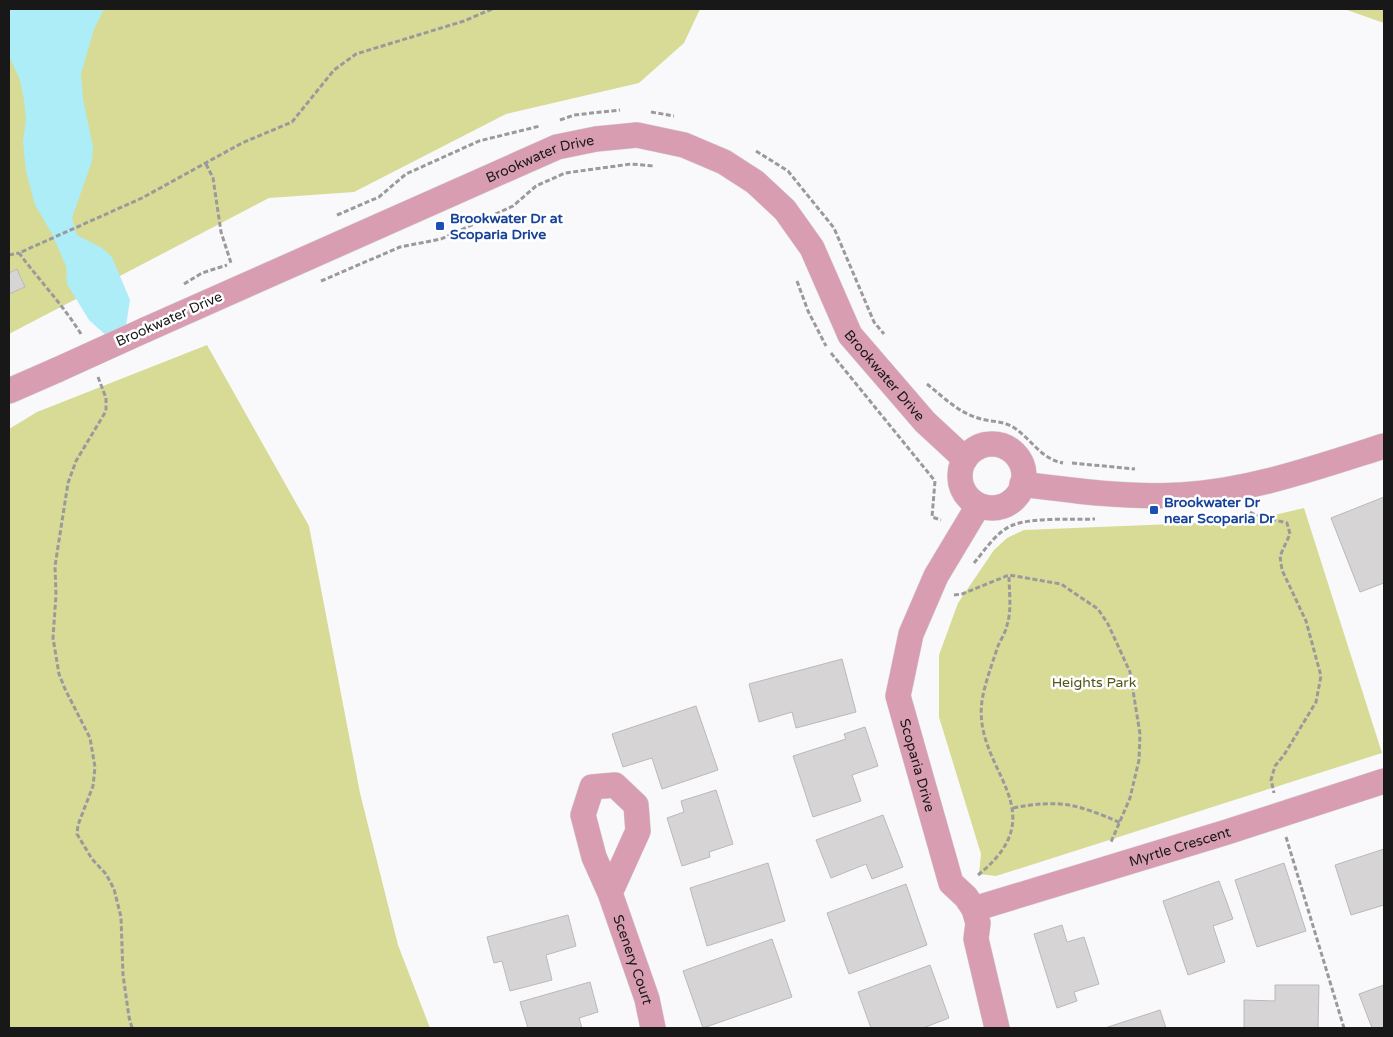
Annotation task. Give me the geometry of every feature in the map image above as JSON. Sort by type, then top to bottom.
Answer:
[{"type":"street","name":"Brookwater Drive","points":[[9,391],[557,147],[596,139],[637,135],[684,145],[724,162],[755,182],[785,210],[812,248],[850,335],[925,422],[964,459]]},
{"type":"street","points":[[990,444],[1009,449],[1017,456],[1021,464],[1022,484],[1012,500],[1004,505],[994,508],[978,506],[972,502],[962,488],[960,478],[964,459],[976,449],[990,444]]},
{"type":"street","points":[[1022,484],[1104,495],[1182,495],[1244,487],[1384,446]]},
{"type":"street","name":"Scoparia Drive","points":[[978,506],[936,576],[911,634],[898,696],[951,883],[966,897],[981,907]]},
{"type":"street","name":"Myrtle Crescent","points":[[981,907],[1384,781]]},
{"type":"street","name":"Scenery Court","points":[[610,893],[647,999],[654,1028]]},
{"type":"street","points":[[981,907],[976,939],[997,1028]]},
{"type":"path","points":[[9,255],[20,253],[78,225],[142,198],[242,143],[292,122],[334,70],[356,54],[464,21],[492,9]]},
{"type":"path","points":[[557,120],[574,115],[623,110]]},
{"type":"path","points":[[642,111],[661,112],[678,117]]},
{"type":"path","points":[[336,216],[379,197],[406,174],[478,141],[548,123]]},
{"type":"path","points":[[750,147],[788,171],[834,228],[874,322],[886,337]]},
{"type":"path","points":[[206,164],[214,178],[221,232],[231,263]]},
{"type":"path","points":[[319,282],[400,247],[441,239],[513,206],[536,186],[566,173],[632,164],[663,166]]},
{"type":"path","points":[[20,253],[49,293],[69,315],[82,336]]},
{"type":"path","points":[[178,287],[202,273],[240,260]]},
{"type":"path","points":[[794,272],[808,312],[838,364],[935,481],[936,494],[932,517],[939,519]]},
{"type":"path","points":[[97,373],[106,398],[106,411],[76,461],[68,482],[55,566],[56,601],[53,638],[59,674],[64,689],[90,738],[95,767],[93,786],[78,825],[78,834],[92,859],[106,874],[114,889],[121,917],[123,975],[132,1028]]},
{"type":"path","points":[[922,381],[966,413],[977,418],[996,420],[1012,426],[1044,456],[1061,462],[1138,469]]},
{"type":"path","points":[[1240,512],[1250,512],[1259,509]]},
{"type":"path","points":[[1250,512],[1287,523],[1290,534],[1280,556],[1282,570],[1306,621],[1321,676],[1316,702],[1284,755],[1275,766],[1271,780],[1344,1028]]},
{"type":"path","points":[[968,570],[998,535],[1012,525],[1056,520],[1101,519]]},
{"type":"path","points":[[981,907],[975,876],[1001,852],[1012,823],[1010,797],[988,746],[982,717],[982,700],[999,645],[1008,625],[1009,575]]},
{"type":"path","points":[[953,595],[962,594],[1009,575],[1061,584],[1098,609],[1120,647],[1130,672],[1140,734],[1139,760],[1130,798],[1121,823],[1102,856],[1104,870]]},
{"type":"path","points":[[949,603],[958,587]]},
{"type":"path","points":[[1012,808],[1055,802],[1082,808],[1121,823]]},
{"type":"green space","points":[[9,9],[700,9],[684,43],[639,83],[506,114],[354,192],[269,198],[9,334]]},
{"type":"green space","points":[[1344,9],[1384,9],[1384,23]]},
{"type":"green space","points":[[207,345],[309,526],[360,793],[398,945],[430,1028],[9,1028],[9,429],[37,412]]},
{"type":"green space","name":"Heights Park","points":[[1304,508],[1382,753],[996,876],[979,874],[981,854],[939,717],[939,655],[958,603],[994,550],[1007,538],[1024,530],[1248,521]]},
{"type":"water","points":[[9,9],[104,9],[94,29],[81,74],[83,99],[93,147],[92,161],[72,218],[77,235],[102,248],[112,257],[130,300],[125,332],[110,339],[89,320],[67,284],[66,266],[51,232],[35,205],[26,171],[23,142],[26,119],[24,100],[20,80],[9,56]]},
{"type":"building","points":[[17,269],[25,287],[9,294],[9,273]]},
{"type":"building","points":[[1384,497],[1384,583],[1360,592],[1331,518]]},
{"type":"building","points":[[842,659],[856,712],[796,728],[792,712],[759,722],[749,684]]},
{"type":"building","points":[[696,706],[718,770],[662,789],[652,758],[623,767],[612,734]]},
{"type":"building","points":[[865,727],[878,766],[852,775],[861,801],[813,817],[793,756],[846,739],[844,734]]},
{"type":"building","points":[[716,790],[733,844],[709,852],[710,857],[682,866],[667,818],[684,812],[681,801]]},
{"type":"building","points":[[883,815],[903,867],[872,879],[866,864],[831,878],[816,840]]},
{"type":"building","points":[[1384,849],[1384,905],[1351,915],[1335,865]]},
{"type":"building","points":[[768,863],[785,921],[707,946],[690,888]]},
{"type":"building","points":[[1284,863],[1306,931],[1257,947],[1235,880]]},
{"type":"building","points":[[1219,881],[1233,919],[1213,926],[1225,962],[1188,975],[1163,901]]},
{"type":"building","points":[[906,884],[927,945],[849,974],[827,913]]},
{"type":"building","points":[[568,915],[576,946],[546,955],[552,980],[510,991],[502,961],[494,963],[487,937]]},
{"type":"building","points":[[1062,925],[1067,942],[1084,937],[1099,984],[1074,992],[1077,1001],[1057,1008],[1034,934]]},
{"type":"building","points":[[772,939],[792,997],[703,1028],[683,971]]},
{"type":"building","points":[[930,965],[949,1018],[923,1028],[871,1028],[858,992]]},
{"type":"building","points":[[590,982],[598,1012],[579,1018],[582,1028],[528,1028],[520,1002]]},
{"type":"building","points":[[1275,985],[1319,985],[1318,1028],[1244,1028],[1244,1000],[1275,1001]]},
{"type":"building","points":[[1384,985],[1384,1028],[1372,1028],[1359,994]]},
{"type":"building","points":[[1160,1010],[1166,1028],[1105,1028]]},
{"type":"place","name":"Brookwater Dr at Scoparia Drive","points":[[440,226]]},
{"type":"place","name":"Brookwater Dr near Scoparia Dr","points":[[1154,510]]}]
